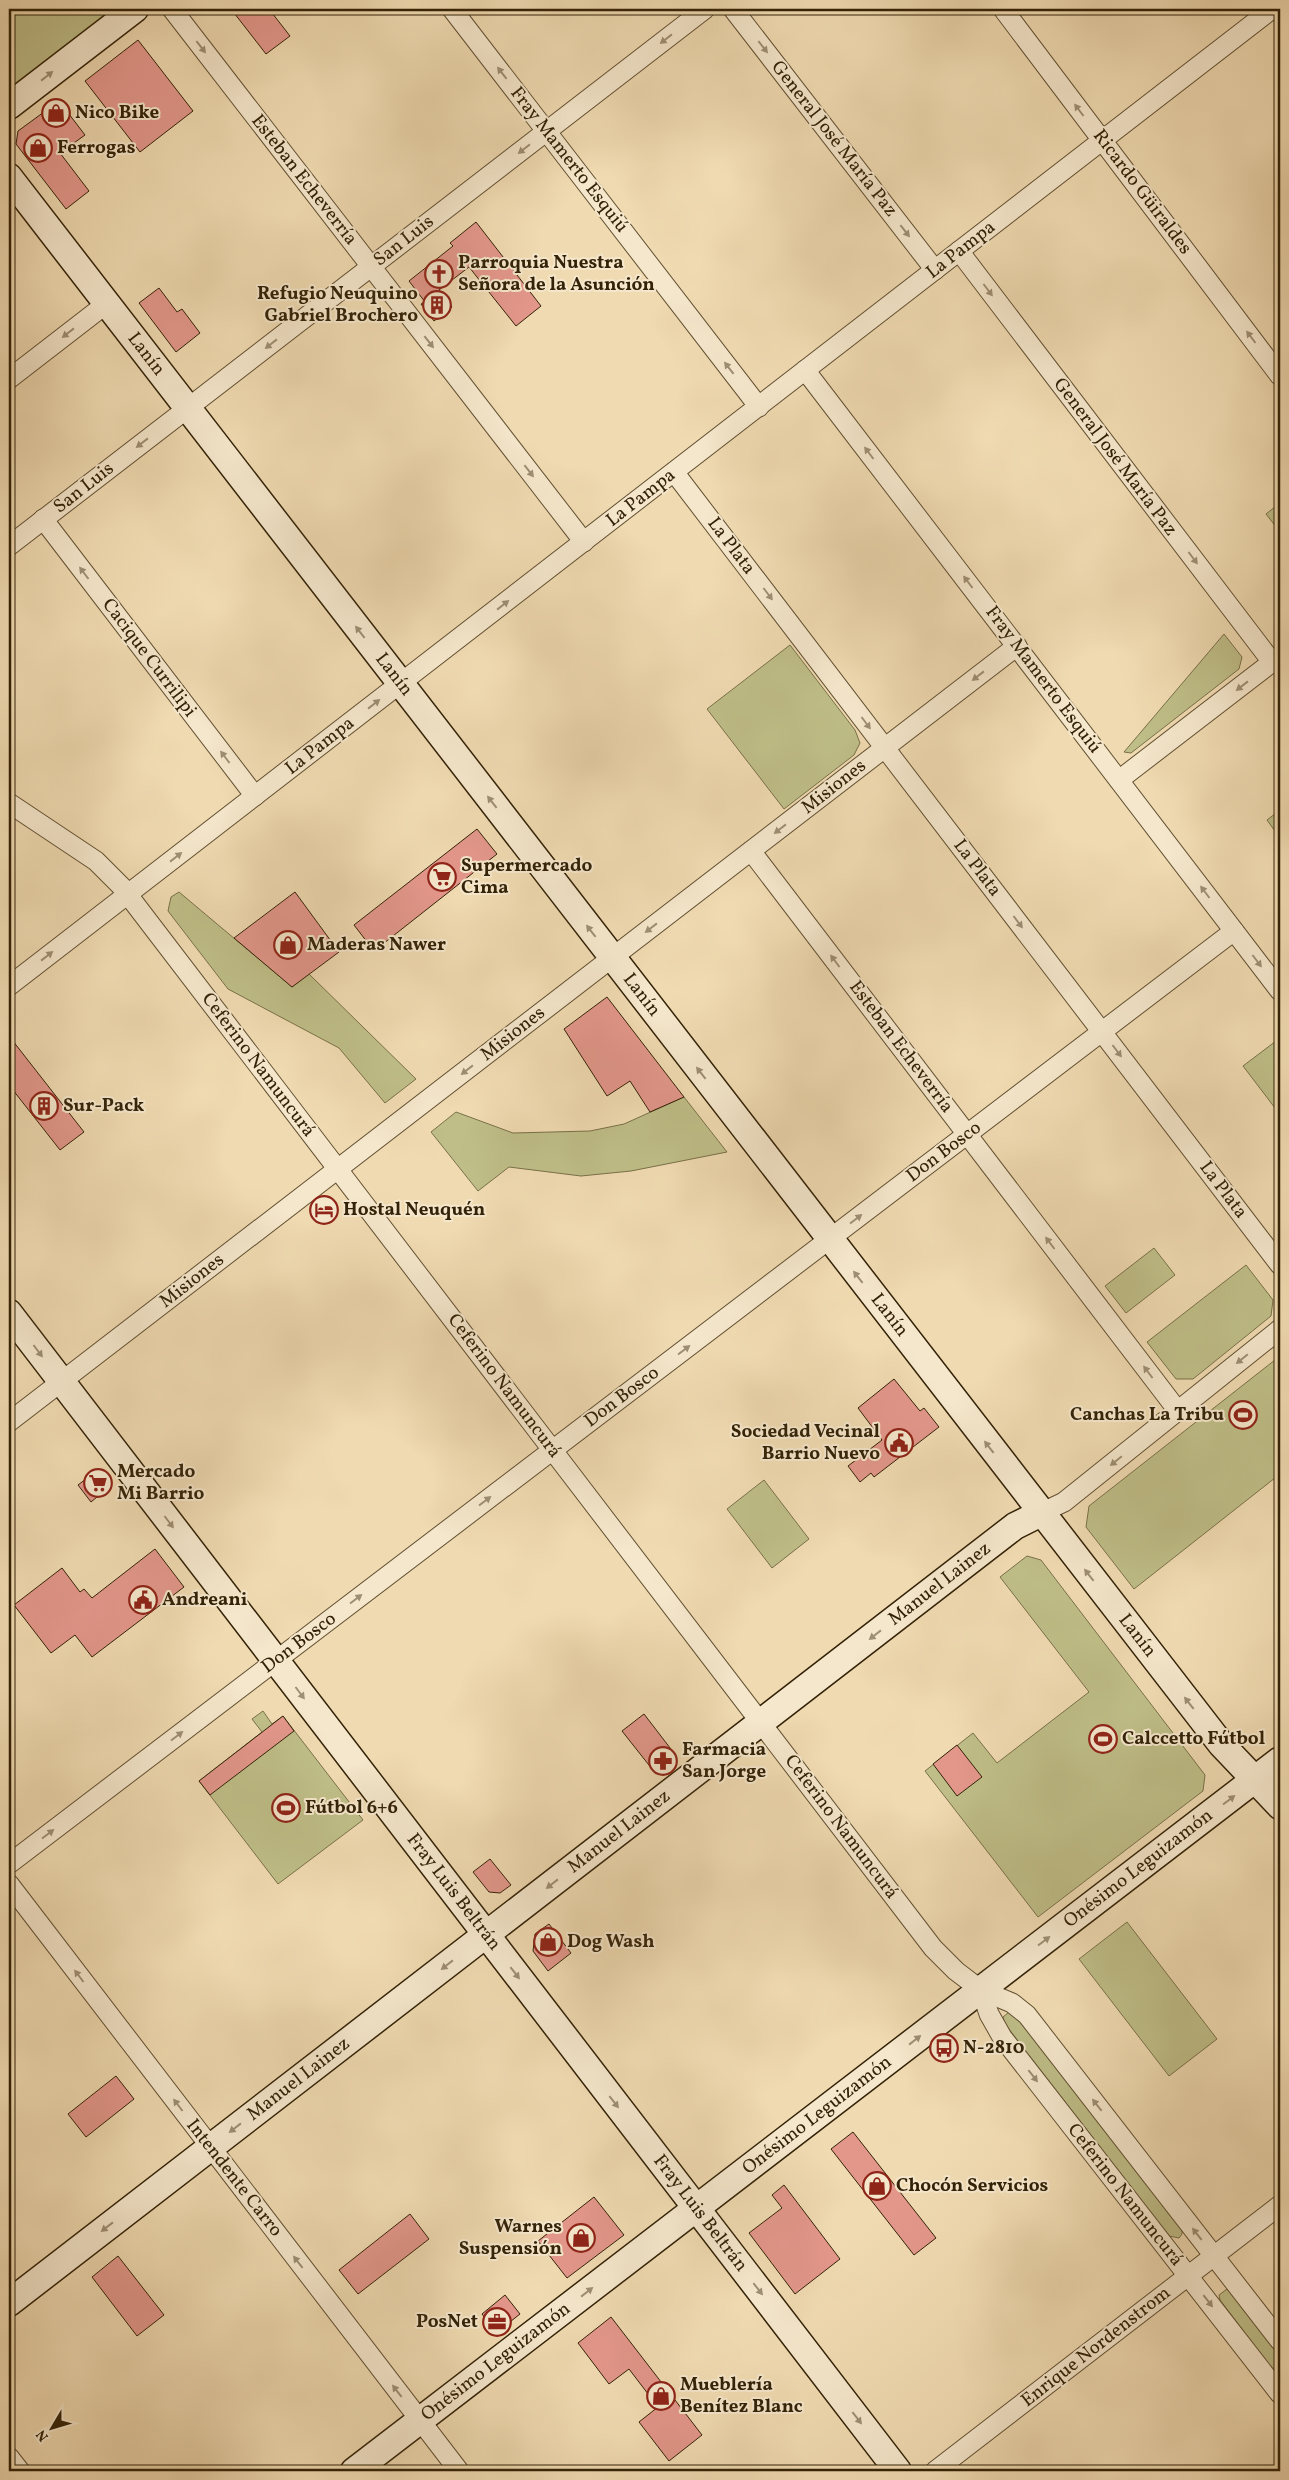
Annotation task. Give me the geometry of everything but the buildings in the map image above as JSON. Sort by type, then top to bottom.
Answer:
[{"type":"street","points":[[9,106],[135,9]]},
{"type":"street","name":"Esteban Echeverría","points":[[172,9],[584,542]]},
{"type":"street","name":"Fray Mamerto Esquiú","points":[[452,9],[758,406]]},
{"type":"street","name":"San Luis","points":[[9,546],[705,9]]},
{"type":"street","name":"General José María Paz","points":[[733,9],[935,270]]},
{"type":"street","name":"Ricardo Güiraldes","points":[[1003,9],[1280,376]]},
{"type":"street","name":"La Pampa","points":[[9,986],[1272,9]]},
{"type":"street","name":"Lanín","points":[[9,177],[1040,1513],[1221,1744],[1280,1806]]},
{"type":"street","name":"General José María Paz","points":[[959,251],[1276,659]]},
{"type":"street","points":[[9,379],[106,304]]},
{"type":"street","name":"Fray Mamerto Esquiú","points":[[805,370],[1280,991]]},
{"type":"street","name":"La Plata","points":[[674,472],[1280,1264]]},
{"type":"street","name":"Cacique Currilipi","points":[[43,519],[255,796]]},
{"type":"street","name":"Misiones","points":[[9,1422],[1017,646]]},
{"type":"street","points":[[1119,780],[1276,659]]},
{"type":"street","name":"Ceferino Namuncurá","points":[[9,803],[96,861],[128,894],[933,1948],[956,1971],[981,1990],[1012,2003],[1027,2015],[1280,2342]]},
{"type":"street","name":"Esteban Echeverría","points":[[751,851],[1178,1411]]},
{"type":"street","name":"Don Bosco","points":[[9,1864],[1234,931]]},
{"type":"street","name":"Fray Luis Beltrán","points":[[9,1313],[898,2471]]},
{"type":"street","name":"Manuel Lainez","points":[[9,2303],[1015,1526],[1064,1502],[1280,1329]]},
{"type":"street","name":"Onésimo Leguizamón","points":[[354,2471],[1280,1760]]},
{"type":"street","name":"Intendente Carro","points":[[9,1884],[459,2471]]},
{"type":"street","name":"Ceferino Namuncurá","points":[[981,1990],[989,2014],[1002,2037],[1280,2394]]},
{"type":"street","name":"Enrique Nordenstrom","points":[[935,2471],[1280,2205]]},
{"type":"street","points":[[9,2457],[20,2471]]},
{"type":"shaded area","points":[[9,9],[115,9],[9,91]]},
{"type":"shaded area","points":[[1280,503],[1280,532],[1266,514]]},
{"type":"shaded area","points":[[1224,634],[1242,657],[1239,669],[1131,753],[1124,752]]},
{"type":"shaded area","points":[[790,645],[855,730],[860,743],[854,755],[784,809],[707,709]]},
{"type":"shaded area","points":[[1280,810],[1280,838],[1267,820]]},
{"type":"shaded area","points":[[179,892],[292,987],[309,974],[416,1079],[385,1103],[339,1048],[228,989],[168,911],[171,897]]},
{"type":"shaded area","points":[[1280,1038],[1280,1104],[1275,1108],[1243,1066]]},
{"type":"shaded area","points":[[684,1097],[727,1152],[631,1171],[581,1176],[509,1167],[478,1191],[431,1132],[456,1112],[513,1133],[590,1131],[624,1124]]},
{"type":"shaded area","points":[[1154,1248],[1175,1275],[1126,1313],[1105,1286]]},
{"type":"shaded area","points":[[1246,1265],[1273,1300],[1271,1316],[1193,1379],[1176,1379],[1147,1342]]},
{"type":"shaded area","name":"Canchas La Tribu","points":[[1280,1356],[1280,1474],[1134,1589],[1086,1527],[1089,1506]]},
{"type":"shaded area","points":[[764,1480],[809,1539],[772,1568],[727,1509]]},
{"type":"shaded area","name":"Calccetto Fútbol","points":[[1027,1556],[1041,1560],[1205,1775],[1203,1791],[1038,1917],[925,1771],[973,1733],[997,1763],[1089,1692],[1000,1577]]},
{"type":"shaded area","name":"Fútbol 6+6","points":[[263,1711],[272,1724],[283,1716],[363,1820],[278,1884],[199,1781],[262,1732],[252,1719]]},
{"type":"shaded area","points":[[1127,1922],[1217,2039],[1169,2076],[1079,1959]]},
{"type":"shaded area","points":[[1009,2012],[1014,2012],[1182,2229],[1182,2234],[1179,2238],[1169,2236],[1005,2024],[1003,2017]]},
{"type":"shaded area","points":[[1227,2289],[1232,2291],[1280,2353],[1280,2379],[1220,2300],[1219,2295]]},
{"type":"place","name":"Nico Bike","points":[[56,113]]},
{"type":"place","name":"Ferrogas","points":[[38,148]]},
{"type":"place","name":"Parroquia Nuestra Señora de la Asunción","points":[[439,274]]},
{"type":"place","name":"Refugio Neuquino Gabriel Brochero","points":[[437,305]]},
{"type":"place","name":"Supermercado Cima","points":[[442,877]]},
{"type":"place","name":"Maderas Nawer","points":[[288,945]]},
{"type":"place","name":"Sur-Pack","points":[[44,1106]]},
{"type":"place","name":"Hostal Neuquén","points":[[324,1210]]},
{"type":"place","name":"Canchas La Tribu","points":[[1243,1415]]},
{"type":"place","name":"Sociedad Vecinal Barrio Nuevo","points":[[899,1443]]},
{"type":"place","name":"Mercado Mi Barrio","points":[[98,1483]]},
{"type":"place","name":"Andreani","points":[[143,1600]]},
{"type":"place","name":"Calccetto Fútbol","points":[[1103,1739]]},
{"type":"place","name":"Farmacia San Jorge","points":[[663,1761]]},
{"type":"place","name":"Fútbol 6+6","points":[[286,1808]]},
{"type":"place","name":"Dog Wash","points":[[548,1942]]},
{"type":"place","name":"N-2810","points":[[944,2048]]},
{"type":"place","name":"Chocón Servicios","points":[[877,2186]]},
{"type":"place","name":"Warnes Suspensión","points":[[581,2238]]},
{"type":"place","name":"PosNet","points":[[497,2322]]},
{"type":"place","name":"Mueblería Benítez Blanc","points":[[661,2396]]}]
